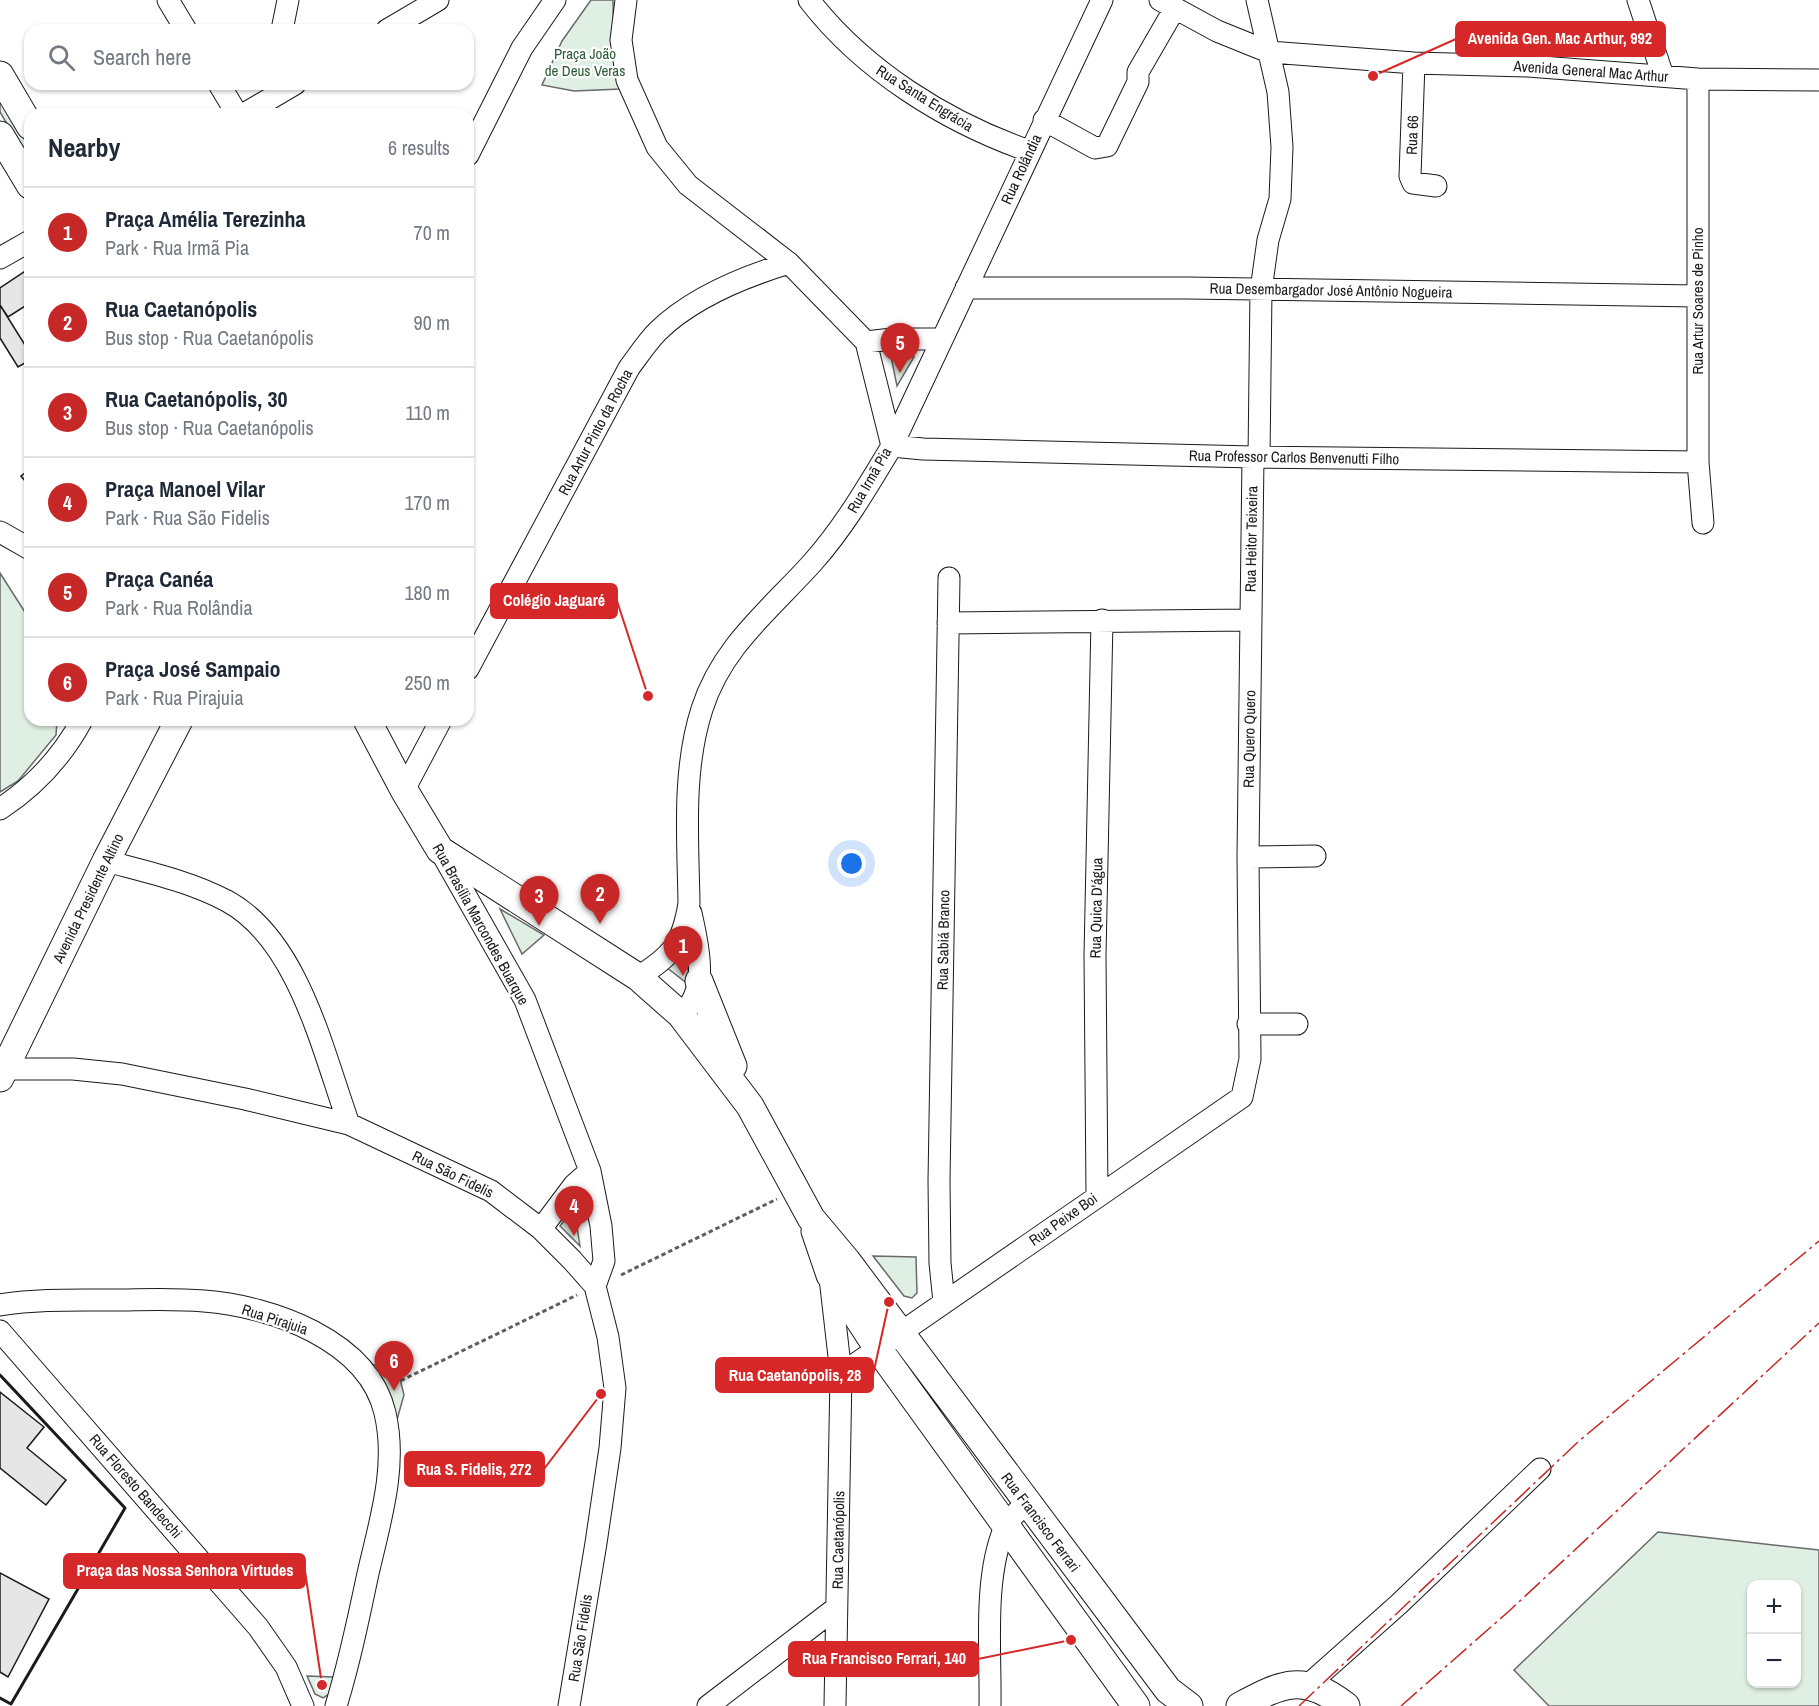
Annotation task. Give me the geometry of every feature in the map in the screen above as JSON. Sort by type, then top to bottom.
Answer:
[{"type":"main road","points":[[0,75],[24,116]]},
{"type":"main road","points":[[0,135],[24,175]]},
{"type":"main road","name":"Avenida Presidente Altino","points":[[2,1071],[105,861],[176,726]]},
{"type":"main road","name":"Rua Brasília Marcondes Buarque","points":[[370,726],[404,790],[440,850]]},
{"type":"main road","name":"Rua Caetanópolis","points":[[440,850],[638,977],[681,1015],[750,1106],[811,1218],[830,1275],[877,1347]]},
{"type":"main road","points":[[699,981],[750,1106]]},
{"type":"main road","name":"Rua Caetanópolis","points":[[811,1218],[847,1261],[899,1333]]},
{"type":"main road","name":"Rua Francisco Ferrari","points":[[899,1333],[1168,1690],[1189,1706]]},
{"type":"main road","name":"Rua Francisco Ferrari","points":[[877,1347],[1136,1706]]},
{"type":"main road","points":[[1240,1706],[1284,1684],[1308,1685],[1328,1692],[1346,1706]]},
{"type":"street","points":[[168,0],[182,24]]},
{"type":"street","points":[[283,24],[288,0]]},
{"type":"street","points":[[397,24],[438,0]]},
{"type":"street","points":[[474,143],[522,48],[555,0]]},
{"type":"street","points":[[626,0],[621,40],[627,80],[657,147],[694,190],[789,263],[866,342],[892,339],[941,339]]},
{"type":"street","name":"Rua Santa Engrácia","points":[[809,0],[822,17],[895,82],[986,136],[1029,151]]},
{"type":"street","name":"Rua Rolândia","points":[[892,446],[1102,0]]},
{"type":"street","name":"Rua Heitor Teixeira","points":[[1250,620],[1261,290],[1283,174],[1278,92],[1257,0]]},
{"type":"street","points":[[1638,0],[1663,76]]},
{"type":"street","points":[[1044,120],[1095,148],[1107,146],[1138,82],[1138,72],[1168,4]]},
{"type":"street","name":"Avenida General Mac Arthur","points":[[1168,4],[1246,45],[1269,52],[1414,63],[1528,66],[1698,79],[1819,80]]},
{"type":"street","name":"Rua 66","points":[[1414,63],[1410,176],[1413,183],[1418,185],[1436,186]]},
{"type":"street","name":"Rua Artur Soares de Pinho","points":[[1698,79],[1698,462],[1703,523]]},
{"type":"street","points":[[223,90],[233,108]]},
{"type":"street","points":[[253,108],[281,90]]},
{"type":"street","points":[[0,258],[24,244]]},
{"type":"street","name":"Rua Artur Pinto da Rocha","points":[[474,658],[629,368],[656,333],[672,319],[743,277],[789,263]]},
{"type":"street","name":"Rua Desembargador José Antônio Nogueira","points":[[966,288],[1697,296]]},
{"type":"street","name":"Rua Irmã Pia","points":[[638,977],[669,954],[680,941],[685,928],[689,903],[691,754],[702,710],[714,678],[735,643],[814,560],[857,505],[892,446],[866,342]]},
{"type":"street","name":"Rua Professor Carlos Benvenutti Filho","points":[[892,446],[923,449],[1256,457],[1698,462]]},
{"type":"street","points":[[0,532],[24,546]]},
{"type":"street","name":"Rua Sabiá Branco","points":[[944,1302],[940,1263],[939,1181],[949,578]]},
{"type":"street","name":"Rua Quica D'água","points":[[1097,1195],[1095,956],[1102,620]]},
{"type":"street","points":[[948,623],[1250,620]]},
{"type":"street","name":"Rua Quero Quero","points":[[1229,1108],[1242,1097],[1247,1082],[1250,1059],[1248,857],[1250,620]]},
{"type":"street","points":[[0,809],[31,787],[55,762],[71,742],[79,726]]},
{"type":"street","points":[[404,790],[438,726]]},
{"type":"street","name":"Rua Brasília Marcondes Buarque","points":[[440,850],[525,1000],[590,1171],[604,1261],[595,1286]]},
{"type":"street","points":[[1248,857],[1315,856]]},
{"type":"street","points":[[105,861],[174,879],[227,901],[276,946],[301,992],[349,1124]]},
{"type":"street","name":"Rua Irmã Pia","points":[[681,1015],[694,1000],[699,981],[698,945],[689,903]]},
{"type":"street","points":[[1248,1024],[1297,1024]]},
{"type":"street","name":"Rua São Fidelis","points":[[2,1071],[74,1069],[122,1074],[245,1099],[349,1124],[491,1191],[542,1229],[595,1286],[608,1337],[615,1388],[610,1448],[569,1706]]},
{"type":"street","name":"Rua Peixe Boi","points":[[899,1333],[1097,1195],[1229,1108]]},
{"type":"street","points":[[542,1229],[574,1185],[590,1171]]},
{"type":"street","name":"Rua Caetanópolis","points":[[830,1275],[841,1374],[835,1706]]},
{"type":"street","name":"Rua Pirajuia","points":[[0,1305],[28,1300],[156,1299],[205,1300],[234,1305],[301,1325],[326,1337],[369,1374],[385,1412],[391,1444],[388,1485],[345,1677],[336,1706]]},
{"type":"street","name":"Rua Floresto Bandecchi","points":[[0,1331],[258,1627],[286,1667],[303,1706]]},
{"type":"street","points":[[841,1374],[899,1333]]},
{"type":"street","points":[[1308,1685],[1399,1604],[1540,1469]]},
{"type":"street","points":[[990,1706],[989,1634],[993,1575],[1005,1525],[1026,1503]]},
{"type":"street","points":[[708,1706],[836,1608]]},
{"type":"green space","name":"Praça João de Deus Veras","points":[[591,0],[613,0],[614,69],[620,89],[574,91],[542,85],[562,41]]},
{"type":"green space","points":[[0,98],[24,138],[24,153],[0,112]]},
{"type":"green space","points":[[891,357],[914,357],[897,386]]},
{"type":"green space","points":[[0,573],[24,611],[24,726],[57,726],[56,735],[18,781],[0,792]]},
{"type":"green space","points":[[500,909],[544,935],[522,954]]},
{"type":"green space","points":[[682,948],[693,988],[661,963]]},
{"type":"green space","points":[[574,1208],[580,1246],[560,1226]]},
{"type":"green space","points":[[873,1256],[916,1257],[917,1293],[912,1298],[904,1296]]},
{"type":"green space","points":[[366,1365],[379,1365],[399,1375],[404,1395],[396,1423]]},
{"type":"green space","points":[[1658,1532],[1819,1550],[1819,1706],[1549,1706],[1514,1670]]},
{"type":"green space","points":[[307,1676],[333,1677],[331,1693],[323,1698],[315,1694]]},
{"type":"building","points":[[24,272],[24,307],[8,317],[0,305],[0,288]]},
{"type":"building","points":[[0,305],[24,343],[24,364],[18,367],[0,338]]},
{"type":"building","points":[[0,1392],[44,1427],[27,1448],[66,1480],[46,1505],[0,1468]]},
{"type":"building","points":[[0,1573],[49,1599],[8,1677],[0,1672]]},
{"type":"wall","points":[[0,1375],[125,1508],[11,1704],[0,1698]]},
{"type":"power","points":[[1299,1706],[1579,1441],[1819,1241]]},
{"type":"power","points":[[1401,1706],[1508,1612],[1819,1323]]},
{"type":"place","name":"Avenida Gen. Mac Arthur, 992","points":[[1373,76]]},
{"type":"place","name":"Praça Canéa","points":[[900,373]]},
{"type":"place","name":"Colégio Jaguaré","points":[[648,696]]},
{"type":"place","name":"Rua Caetanópolis","points":[[600,924]]},
{"type":"place","name":"Rua Caetanópolis, 30","points":[[539,926]]},
{"type":"place","name":"Praça Amélia Terezinha","points":[[683,976]]},
{"type":"place","name":"Praça Manoel Vilar","points":[[574,1236]]},
{"type":"place","name":"Rua Caetanópolis, 28","points":[[889,1302]]},
{"type":"place","name":"Praça José Sampaio","points":[[394,1391]]},
{"type":"place","name":"Rua S. Fidelis, 272","points":[[601,1394]]},
{"type":"place","name":"Rua Francisco Ferrari, 140","points":[[1071,1640]]},
{"type":"place","name":"Praça das Nossa Senhora Virtudes","points":[[322,1685]]}]
